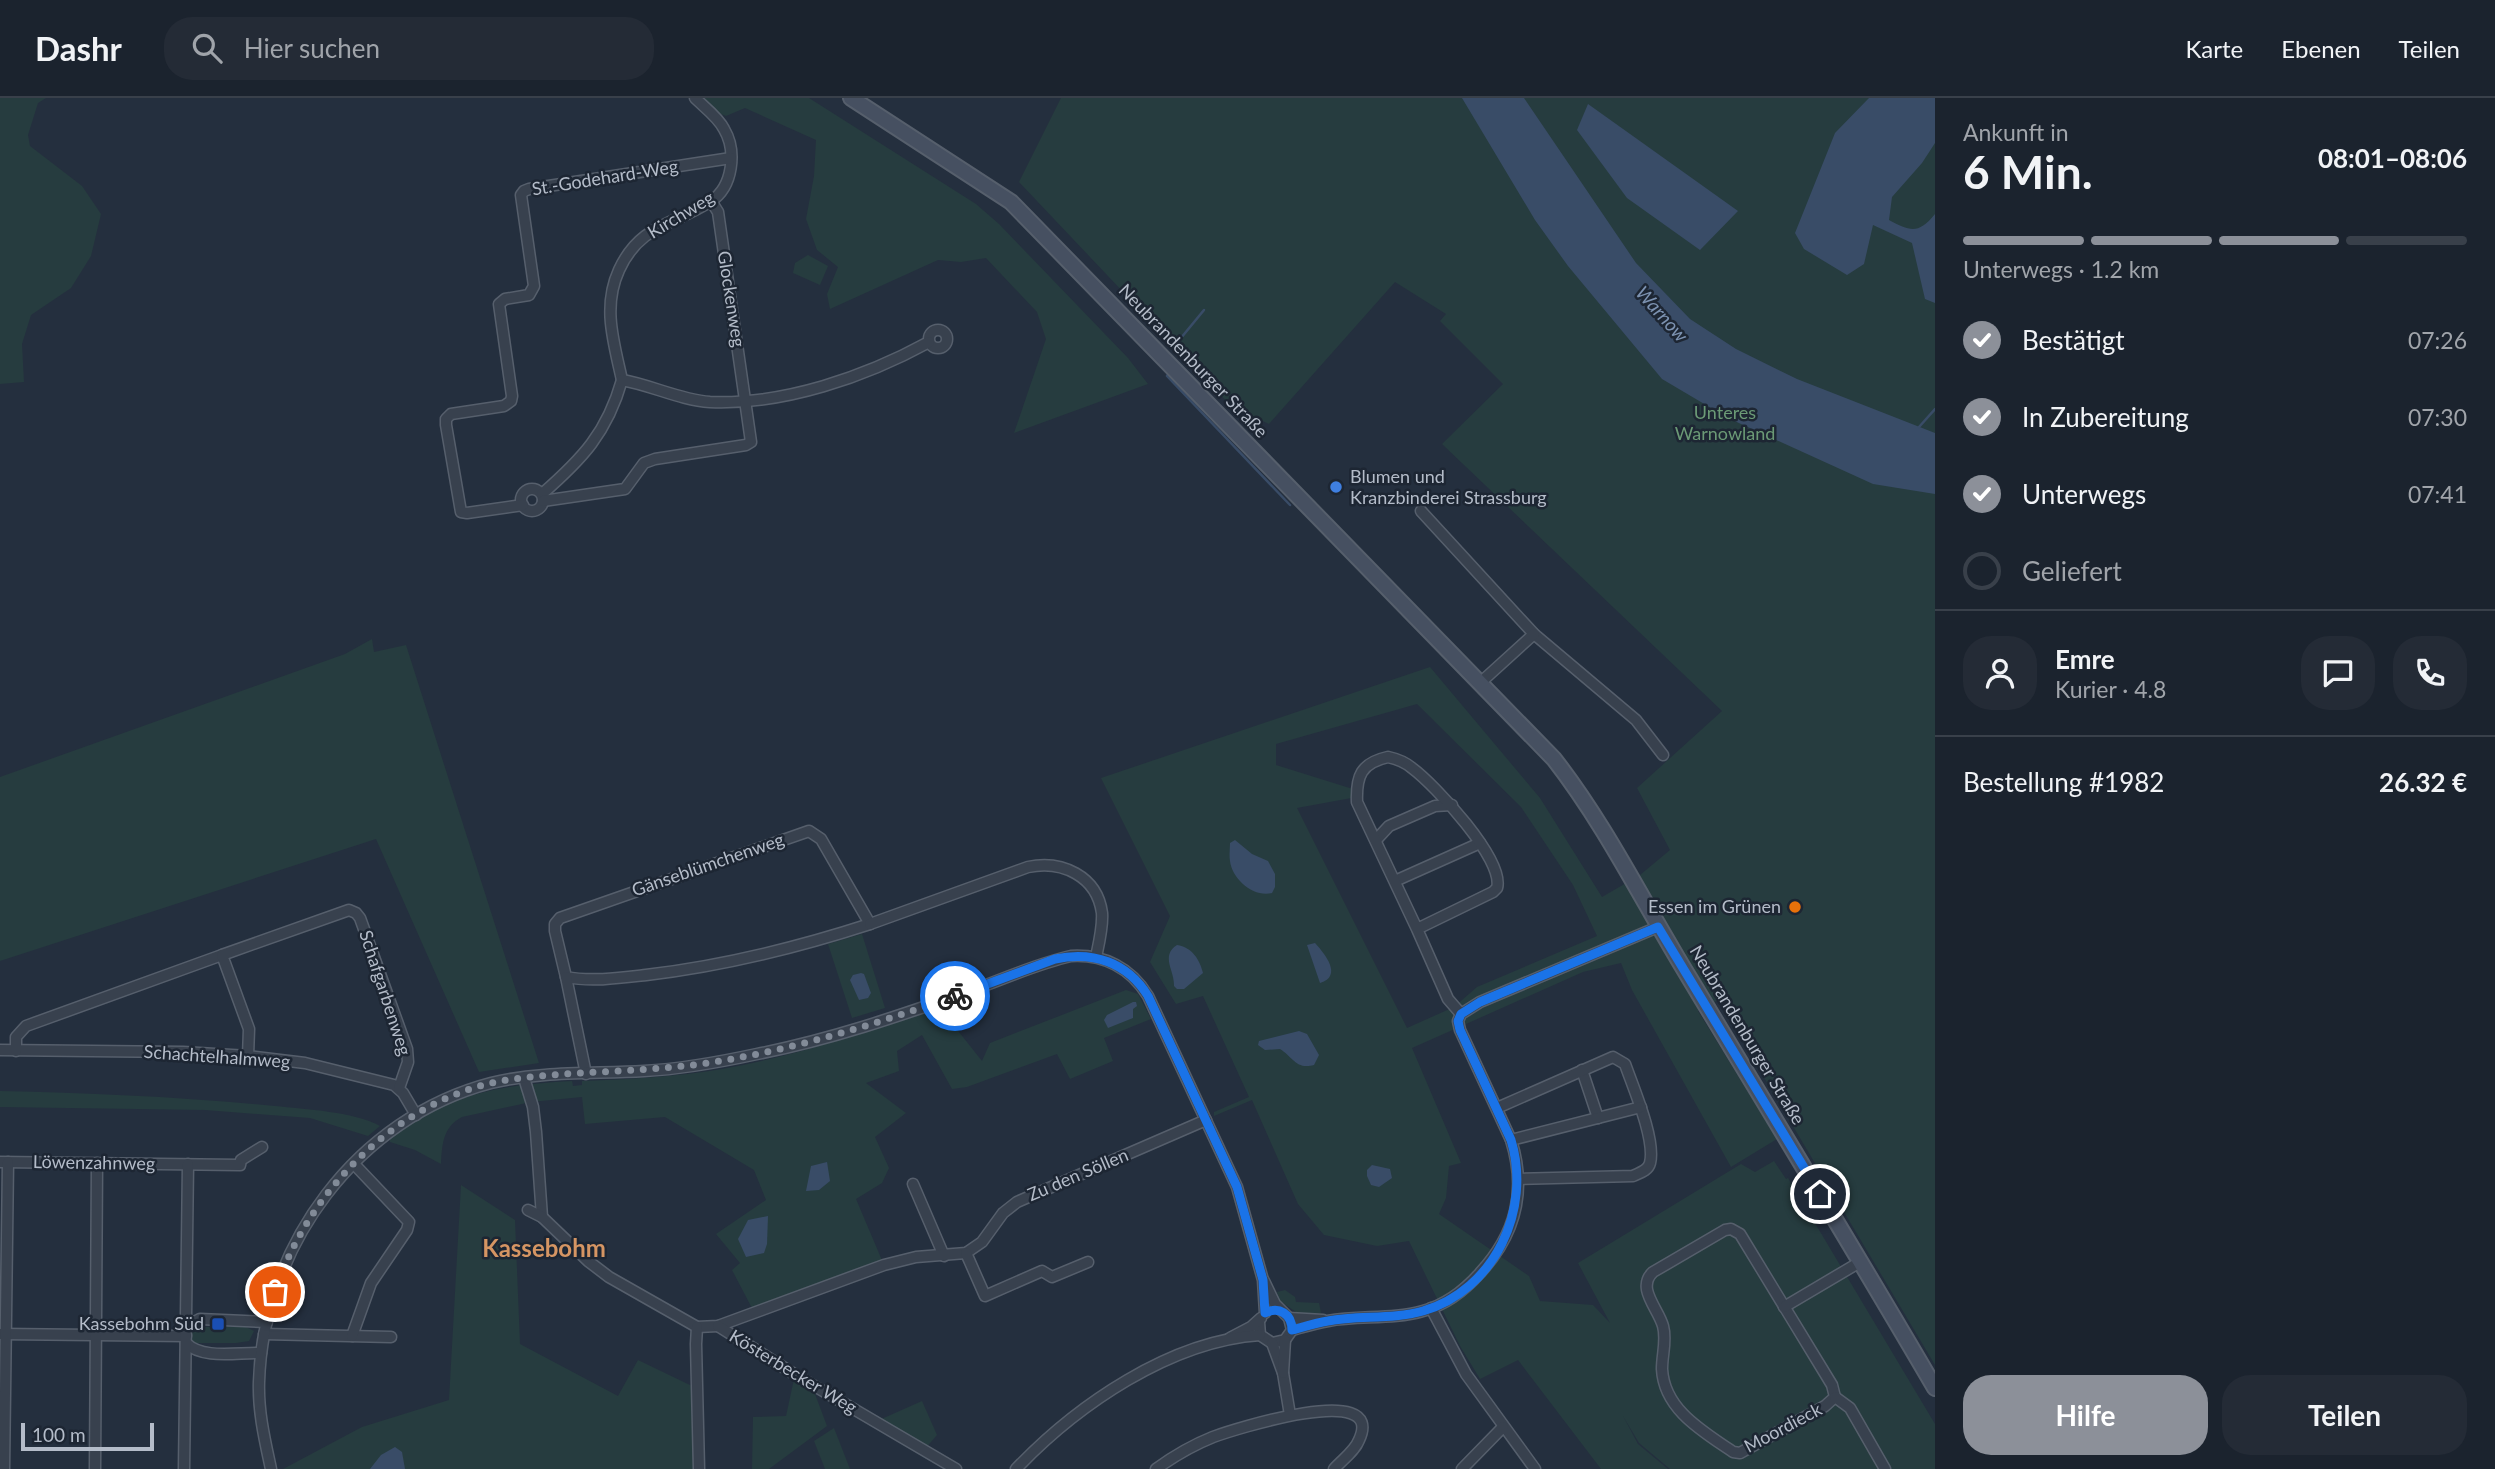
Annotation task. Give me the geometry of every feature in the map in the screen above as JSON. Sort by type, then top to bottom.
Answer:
[{"type":"main road","name":"Neubrandenburger Straße","points":[[851,98],[1010,202],[1553,759],[1578,790],[1606,835],[1658,927],[1935,1388]]},
{"type":"street","points":[[695,98],[723,126],[728,137],[731,158]]},
{"type":"street","name":"Kirchweg","points":[[622,380],[610,320],[614,283],[620,267],[642,238],[660,225],[710,201],[726,183],[731,158]]},
{"type":"street","name":"St.-Godehard-Weg","points":[[523,505],[461,512],[446,419],[451,414],[504,406],[511,401],[499,304],[505,299],[530,295],[534,289],[522,195],[524,191],[731,158]]},
{"type":"street","name":"Glockenweg","points":[[710,201],[718,212],[747,400]]},
{"type":"street","points":[[542,498],[535,489],[528,490],[522,496],[523,505],[528,509],[539,508],[542,498],[596,440],[616,401],[622,380],[709,402],[747,400],[840,381],[876,369],[929,342]]},
{"type":"street","points":[[542,498],[625,489],[644,463],[654,459],[746,445],[751,442],[752,437],[747,400]]},
{"type":"street","points":[[1421,511],[1534,634],[1636,720],[1663,755]]},
{"type":"street","points":[[1480,683],[1534,634]]},
{"type":"street","points":[[1417,929],[1497,888],[1498,877],[1480,843],[1452,805],[1410,766],[1388,757],[1378,759],[1363,770],[1356,790],[1357,802],[1448,999],[1461,1014]]},
{"type":"street","points":[[1376,840],[1389,826],[1435,806],[1452,805]]},
{"type":"street","name":"Gänseblümchenweg","points":[[586,1074],[555,931],[555,924],[568,914],[803,832],[816,834],[821,839],[870,924]]},
{"type":"street","points":[[1395,881],[1480,843]]},
{"type":"street","points":[[566,977],[596,979],[727,964],[789,949],[870,924],[1028,867],[1055,865],[1079,874],[1094,890],[1099,900],[1102,922],[1096,957]]},
{"type":"street","name":"Schafgarbenweg","points":[[16,1051],[16,1037],[26,1026],[349,910],[360,918],[409,1056],[399,1087]]},
{"type":"street","points":[[271,1469],[260,1408],[261,1353],[281,1273],[299,1235],[326,1194],[387,1133],[416,1115],[470,1090],[491,1083],[523,1078],[677,1068],[757,1055],[842,1033],[924,1007],[1055,959],[1071,956],[1096,957],[1123,968],[1142,985],[1237,1187],[1263,1280],[1280,1311],[1289,1318],[1327,1321],[1398,1315],[1431,1308],[1463,1289],[1493,1259],[1510,1230],[1518,1200],[1517,1158],[1460,1030],[1458,1021],[1461,1014],[1502,992],[1658,927]]},
{"type":"street","points":[[222,955],[249,1029],[248,1056]]},
{"type":"street","name":"Schachtelhalmweg","points":[[0,1051],[183,1052],[248,1056],[329,1068],[399,1087]]},
{"type":"street","points":[[1497,1108],[1609,1058],[1617,1058],[1625,1064],[1641,1107],[1651,1153],[1650,1163],[1641,1173],[1633,1176],[1519,1179]]},
{"type":"street","points":[[1582,1070],[1598,1118]]},
{"type":"street","points":[[523,1078],[533,1107],[537,1132],[542,1217]]},
{"type":"street","points":[[399,1087],[416,1115]]},
{"type":"street","points":[[1511,1140],[1641,1107]]},
{"type":"street","name":"Zu den Söllen","points":[[966,1253],[982,1242],[1003,1213],[1017,1202],[1206,1120]]},
{"type":"street","name":"Löwenzahnweg","points":[[4,1162],[240,1165],[241,1160],[262,1147]]},
{"type":"street","points":[[4,1162],[4,1469]]},
{"type":"street","points":[[94,1469],[97,1163]]},
{"type":"street","points":[[184,1469],[188,1164]]},
{"type":"street","points":[[352,1336],[371,1283],[407,1230],[409,1222],[354,1164]]},
{"type":"street","points":[[913,1184],[944,1256]]},
{"type":"street","points":[[528,1210],[542,1217],[609,1278],[697,1327],[695,1344],[699,1469]]},
{"type":"street","name":"Moordieck","points":[[1725,1230],[1734,1230],[1740,1234],[1832,1385],[1835,1397],[1825,1406],[1740,1453],[1733,1452],[1690,1422],[1672,1399],[1663,1373],[1663,1327],[1646,1288],[1647,1279],[1653,1272],[1725,1230]]},
{"type":"street","points":[[718,1326],[884,1265],[916,1257],[966,1253],[985,1296],[1042,1270],[1052,1277],[1088,1262]]},
{"type":"street","points":[[1784,1307],[1860,1262]]},
{"type":"street","points":[[1260,1335],[1263,1280]]},
{"type":"street","points":[[1431,1308],[1466,1374],[1535,1469]]},
{"type":"street","points":[[1016,1469],[1065,1424],[1137,1375],[1184,1353],[1229,1338],[1269,1311],[1280,1311]]},
{"type":"street","points":[[1289,1318],[1292,1330]]},
{"type":"street","points":[[3,1334],[186,1335],[201,1319],[267,1322]]},
{"type":"street","points":[[1283,1373],[1285,1340],[1292,1330],[1327,1321]]},
{"type":"street","name":"Kösterbecker Weg","points":[[697,1327],[718,1326],[956,1469]]},
{"type":"street","points":[[264,1334],[391,1338]]},
{"type":"street","points":[[186,1335],[193,1350],[204,1353],[261,1353]]},
{"type":"street","points":[[1229,1338],[1260,1335],[1272,1343],[1283,1373],[1290,1415]]},
{"type":"street","points":[[1272,1343],[1285,1340]]},
{"type":"street","points":[[1835,1397],[1850,1408],[1885,1469]]},
{"type":"street","points":[[1156,1469],[1181,1453],[1213,1438],[1290,1415],[1344,1411],[1358,1416],[1362,1430],[1360,1439],[1335,1469]]},
{"type":"street","points":[[1462,1469],[1503,1427]]},
{"type":"green space","points":[[0,98],[46,98],[38,103],[28,135],[30,146],[82,186],[101,214],[91,256],[71,288],[31,315],[22,344],[24,382],[0,384]]},
{"type":"green space","points":[[703,98],[809,98],[976,204],[999,224],[1128,358],[1148,384],[1014,433],[1046,339],[1037,312],[986,258],[961,262],[938,260],[830,309],[827,294],[838,267],[817,250],[806,219],[814,176],[816,140],[745,108],[726,116],[718,113]]},
{"type":"green space","name":"Unteres Warnowland","points":[[1061,98],[1935,98],[1935,1365],[1718,1000],[1698,1011],[1777,1139],[1731,1167],[1632,990],[1621,963],[1583,972],[1412,1048],[1461,1163],[1449,1166],[1446,1198],[1439,1214],[1529,1276],[1540,1301],[1593,1305],[1610,1323],[1578,1263],[1741,1164],[1755,1172],[1774,1161],[1786,1179],[1788,1178],[1935,1424],[1935,1469],[1670,1469],[1639,1443],[1623,1416],[1638,1444],[1668,1469],[1601,1469],[1518,1360],[1480,1379],[1460,1346],[1409,1241],[1377,1246],[1324,1235],[1298,1204],[1252,1100],[1214,1116],[1214,1112],[1249,1097],[1203,996],[1176,1004],[1150,962],[1170,916],[1101,778],[1430,667],[1540,798],[1602,897],[1640,875],[1670,850],[1637,788],[1722,711],[1442,444],[1503,384],[1440,321],[1446,314],[1395,282],[1269,424],[1231,406],[1019,182]],"holes":[[[1417,704],[1521,807],[1573,885],[1597,936],[1477,987],[1454,1007],[1407,1028],[1297,808],[1357,797],[1356,790],[1276,765],[1276,744]]]},
{"type":"green space","points":[[808,255],[828,266],[820,285],[793,273],[795,263]]},
{"type":"green space","points":[[372,639],[374,652],[406,645],[539,1063],[479,1072],[376,839],[0,961],[0,777],[345,654]]},
{"type":"green space","points":[[862,934],[885,1008],[852,1018],[828,944]]},
{"type":"green space","points":[[1126,990],[1138,994],[1151,1019],[1104,1038],[1113,1061],[1070,1079],[1057,1054],[967,1087],[952,1089],[922,1035],[897,1051],[899,1071],[866,1083],[906,1113],[875,1137],[889,1168],[882,1183],[856,1199],[884,1265],[754,1312],[732,1270],[740,1263],[716,1234],[766,1200],[754,1170],[665,1117],[585,1124],[582,1097],[531,1102],[462,1117],[447,1131],[441,1164],[415,1150],[390,1142],[390,1138],[433,1111],[476,1094],[521,1085],[572,1081],[573,1086],[582,1085],[582,1081],[670,1076],[750,1064],[805,1050],[940,1008],[982,1061],[990,1043]]},
{"type":"green space","points":[[0,1091],[138,1096],[275,1106],[344,1114],[380,1126],[368,1136],[310,1118],[205,1110],[0,1107]]},
{"type":"green space","points":[[461,1185],[515,1220],[520,1344],[618,1396],[638,1360],[692,1386],[694,1469],[283,1469],[362,1427],[449,1400]]},
{"type":"green space","points":[[1285,1290],[1295,1297],[1296,1302],[1319,1303],[1321,1313],[1299,1314],[1280,1301],[1277,1292]]},
{"type":"green space","points":[[193,1327],[246,1327],[254,1331],[249,1341],[193,1343],[190,1338]]},
{"type":"green space","points":[[794,1379],[816,1390],[815,1394],[827,1426],[769,1469],[752,1469],[753,1417],[786,1416]]},
{"type":"green space","points":[[922,1401],[937,1435],[924,1450],[877,1421]]},
{"type":"green space","points":[[834,1428],[850,1469],[825,1469],[814,1441]]},
{"type":"water","name":"Warnow","points":[[1462,98],[1524,98],[1636,263],[1690,319],[1736,349],[1797,379],[1935,433],[1935,494],[1873,484],[1728,418],[1662,379],[1568,266],[1535,220]]},
{"type":"water","points":[[1869,98],[1935,98],[1935,143],[1922,163],[1892,197],[1889,220],[1913,229],[1924,225],[1935,214],[1935,303],[1925,299],[1912,243],[1873,225],[1864,264],[1847,275],[1804,249],[1795,233],[1835,133]]},
{"type":"water","points":[[1588,104],[1738,211],[1700,250],[1627,198],[1577,130]]},
{"type":"water","points":[[1235,840],[1252,854],[1268,861],[1275,874],[1272,893],[1258,893],[1239,880],[1230,861],[1230,843]]},
{"type":"water","points":[[1315,943],[1330,964],[1331,970],[1327,980],[1320,983],[1307,945]]},
{"type":"water","points":[[1177,945],[1187,948],[1194,955],[1203,973],[1184,989],[1174,986],[1169,959],[1172,949]]},
{"type":"water","points":[[864,974],[871,993],[868,998],[859,1000],[850,980],[853,975]]},
{"type":"water","points":[[1136,1002],[1137,1006],[1133,1009],[1133,1018],[1108,1028],[1104,1020],[1107,1015]]},
{"type":"water","points":[[1299,1031],[1307,1034],[1319,1055],[1314,1065],[1303,1066],[1280,1049],[1265,1050],[1258,1045],[1259,1041]]},
{"type":"water","points":[[827,1162],[830,1181],[819,1190],[806,1191],[811,1166]]},
{"type":"water","points":[[1372,1165],[1390,1169],[1392,1178],[1379,1187],[1371,1185],[1367,1170]]},
{"type":"water","points":[[768,1216],[764,1253],[746,1257],[738,1239],[748,1220]]},
{"type":"water","points":[[395,1447],[402,1452],[405,1469],[370,1469],[381,1455]]},
{"type":"waterway","points":[[1174,351],[1176,344],[1204,310]]},
{"type":"waterway","points":[[1169,373],[1167,376],[1290,505]]},
{"type":"waterway","points":[[1919,427],[1935,409]]},
{"type":"way so far","points":[[275,1292],[299,1235],[342,1175],[394,1128],[455,1096],[505,1080],[677,1068],[757,1055],[842,1033],[955,996]]},
{"type":"place","name":"Blumen und Kranzbinderei Strassburg","points":[[1336,487]]},
{"type":"place","name":"Essen im Grünen","points":[[1795,907]]},
{"type":"place","name":"Kassebohm Süd","points":[[218,1324]]},
{"type":"district","name":"Kassebohm","points":[[544,1249]]},
{"type":"route","points":[[955,996],[1055,959],[1071,956],[1082,955],[1113,962],[1135,978],[1148,996],[1237,1187],[1263,1280],[1265,1313],[1275,1310],[1284,1312],[1292,1324],[1292,1330],[1327,1321],[1420,1312],[1440,1304],[1463,1289],[1493,1259],[1510,1230],[1518,1200],[1517,1158],[1460,1030],[1458,1021],[1461,1014],[1491,997],[1658,927],[1820,1194]]}]
